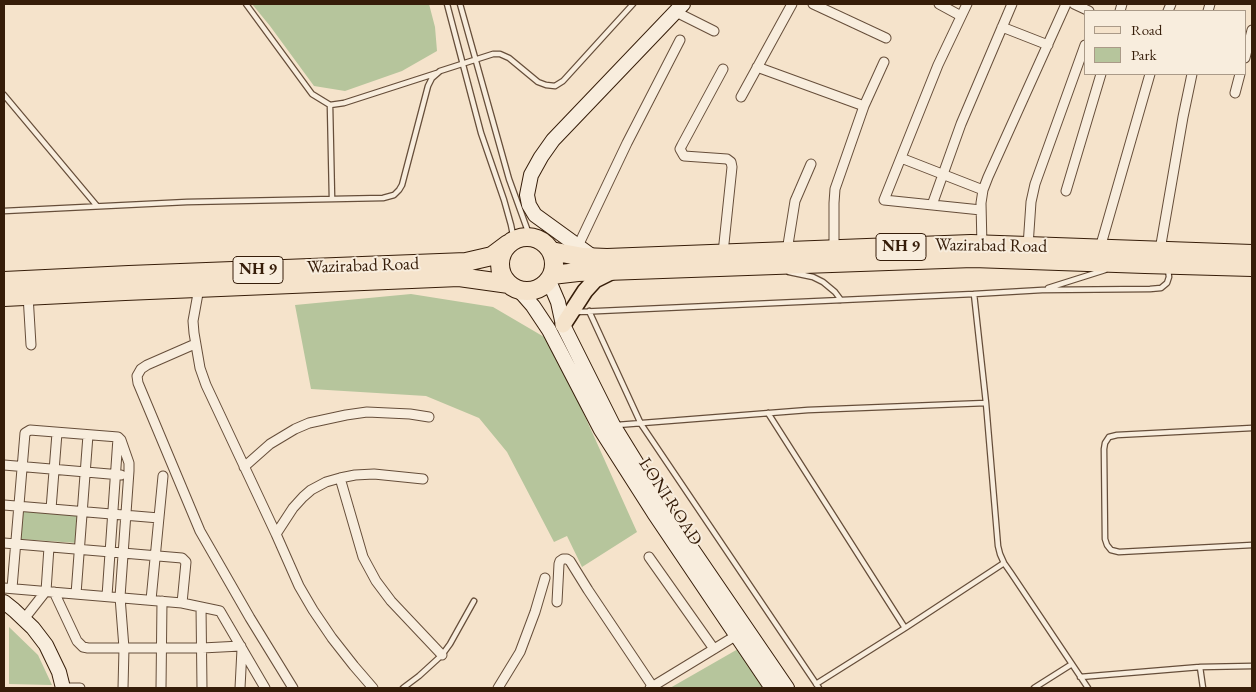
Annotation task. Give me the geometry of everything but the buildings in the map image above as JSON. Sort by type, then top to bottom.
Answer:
[{"type":"highway","points":[[534,238],[544,242],[551,250],[554,258],[551,278],[538,289],[530,291],[514,287],[503,276],[500,265],[502,254],[517,241],[534,238]]},
{"type":"highway","name":"Wazirabad Road","points":[[4,281],[466,262],[492,256],[517,241]]},
{"type":"highway","name":"Wazirabad Road","points":[[551,278],[578,272],[761,265],[834,256],[982,251],[1028,246],[1100,248],[1252,267]]},
{"type":"highway","name":"Wazirabad Road","points":[[551,250],[583,257],[607,258],[787,251],[834,256]]},
{"type":"highway","name":"Wazirabad Road","points":[[982,251],[1124,264],[1165,255],[1252,254]]},
{"type":"highway","name":"Wazirabad Road","points":[[4,297],[459,278],[514,287]]},
{"type":"main road","points":[[560,331],[585,291],[595,280],[614,270]]},
{"type":"street","points":[[741,97],[792,4]]},
{"type":"street","points":[[813,4],[886,38]]},
{"type":"street","points":[[939,4],[961,16]]},
{"type":"street","points":[[967,4],[938,65],[884,200],[982,210]]},
{"type":"street","points":[[932,205],[962,124],[1012,4]]},
{"type":"street","points":[[982,251],[983,190],[1066,4]]},
{"type":"street","points":[[593,257],[535,215],[529,205],[527,195],[531,175],[541,156],[553,140],[679,8],[714,31]]},
{"type":"street","points":[[1002,26],[1048,45]]},
{"type":"street","points":[[1246,54],[1252,30]]},
{"type":"street","points":[[578,246],[627,143],[680,40]]},
{"type":"street","points":[[1028,246],[1031,202],[1035,184],[1084,48]]},
{"type":"street","points":[[834,256],[835,189],[864,106],[884,62]]},
{"type":"street","points":[[757,67],[864,106]]},
{"type":"street","points":[[723,69],[680,149],[684,156],[727,159],[731,162],[723,253]]},
{"type":"street","points":[[1066,191],[1101,75]]},
{"type":"street","points":[[1100,248],[1150,75]]},
{"type":"street","points":[[1165,255],[1183,117],[1192,75]]},
{"type":"street","points":[[1235,93],[1240,75]]},
{"type":"street","points":[[901,158],[983,190]]},
{"type":"street","points":[[787,251],[795,201],[811,164]]},
{"type":"street","points":[[551,278],[558,302],[560,331]]},
{"type":"street","points":[[514,287],[560,331]]},
{"type":"street","points":[[199,288],[193,321],[195,344],[206,385],[299,586],[332,638],[373,688]]},
{"type":"street","points":[[28,296],[31,345]]},
{"type":"street","name":"LONI ROAD","points":[[560,331],[653,500],[772,688]]},
{"type":"street","name":"LONI ROAD","points":[[560,331],[601,430],[787,688]]},
{"type":"street","points":[[195,344],[141,369],[137,376],[138,383],[200,531],[293,688]]},
{"type":"street","points":[[244,467],[270,444],[309,423],[367,412],[429,417]]},
{"type":"street","points":[[123,688],[124,648],[120,597],[129,476],[128,463],[121,440],[118,438],[30,430],[25,432],[16,544],[8,588],[120,597],[182,603],[220,611],[265,688]]},
{"type":"street","points":[[50,509],[57,433]]},
{"type":"street","points":[[76,594],[88,435]]},
{"type":"street","points":[[107,596],[118,438]]},
{"type":"street","points":[[4,465],[129,476]]},
{"type":"street","points":[[276,534],[293,508],[311,490],[326,482],[355,475],[374,474],[423,479]]},
{"type":"street","points":[[151,600],[162,476]]},
{"type":"street","points":[[340,478],[363,557],[376,580],[391,601],[442,655]]},
{"type":"street","points":[[4,505],[159,518]]},
{"type":"street","points":[[4,543],[182,558],[186,562],[182,603]]},
{"type":"street","points":[[49,547],[50,592],[77,641],[83,647],[241,648]]},
{"type":"street","points":[[649,557],[714,649]]},
{"type":"street","points":[[557,602],[559,564],[560,560],[567,559],[651,687],[737,635]]},
{"type":"street","points":[[498,688],[520,652],[545,578]]},
{"type":"street","points":[[24,619],[50,592]]},
{"type":"street","points":[[162,601],[162,688]]},
{"type":"street","points":[[4,602],[33,628],[46,645],[59,672],[63,688],[80,688]]},
{"type":"street","points":[[201,607],[202,688]]},
{"type":"street","points":[[240,688],[241,648]]},
{"type":"lane","points":[[246,4],[312,94],[330,105],[344,103],[493,54],[500,54],[509,58],[538,82],[555,86],[563,81],[633,4]]},
{"type":"lane","points":[[448,4],[480,133],[517,241]]},
{"type":"lane","points":[[460,4],[510,179],[517,241]]},
{"type":"lane","points":[[4,211],[187,202],[384,198],[394,195],[402,185],[428,86],[432,78],[440,72]]},
{"type":"lane","points":[[4,95],[97,206]]},
{"type":"lane","points":[[330,105],[332,200]]},
{"type":"lane","points":[[571,312],[1042,290],[1161,288],[1167,283],[1169,277],[1165,255]]},
{"type":"lane","points":[[1042,290],[1124,264]]},
{"type":"lane","points":[[761,265],[779,269]]},
{"type":"lane","points":[[788,272],[813,277],[824,282],[841,300]]},
{"type":"lane","points":[[974,294],[986,403],[998,546],[1004,563],[1088,688]]},
{"type":"lane","points":[[589,311],[640,424],[818,686],[1004,563]]},
{"type":"lane","points":[[613,425],[818,410],[986,403]]},
{"type":"lane","points":[[768,413],[905,628]]},
{"type":"lane","points":[[1252,428],[1117,436],[1109,437],[1104,443],[1105,539],[1107,545],[1112,550],[1119,552],[1252,545]]},
{"type":"lane","points":[[403,688],[442,655],[474,601]]},
{"type":"lane","points":[[1034,688],[1072,664]]},
{"type":"lane","points":[[1080,677],[1200,667],[1252,666]]},
{"type":"lane","points":[[1200,667],[1203,688]]},
{"type":"green space","points":[[252,4],[429,4],[435,27],[437,51],[402,71],[345,91],[314,86]]},
{"type":"green space","points":[[411,294],[493,307],[551,341],[637,532],[582,567],[567,536],[554,542],[507,452],[479,418],[426,396],[311,389],[295,305]]},
{"type":"green space","points":[[21,509],[79,513],[77,543],[19,539]]},
{"type":"green space","points":[[9,627],[38,655],[52,685],[9,684]]},
{"type":"green space","points":[[738,649],[768,688],[670,688]]}]
